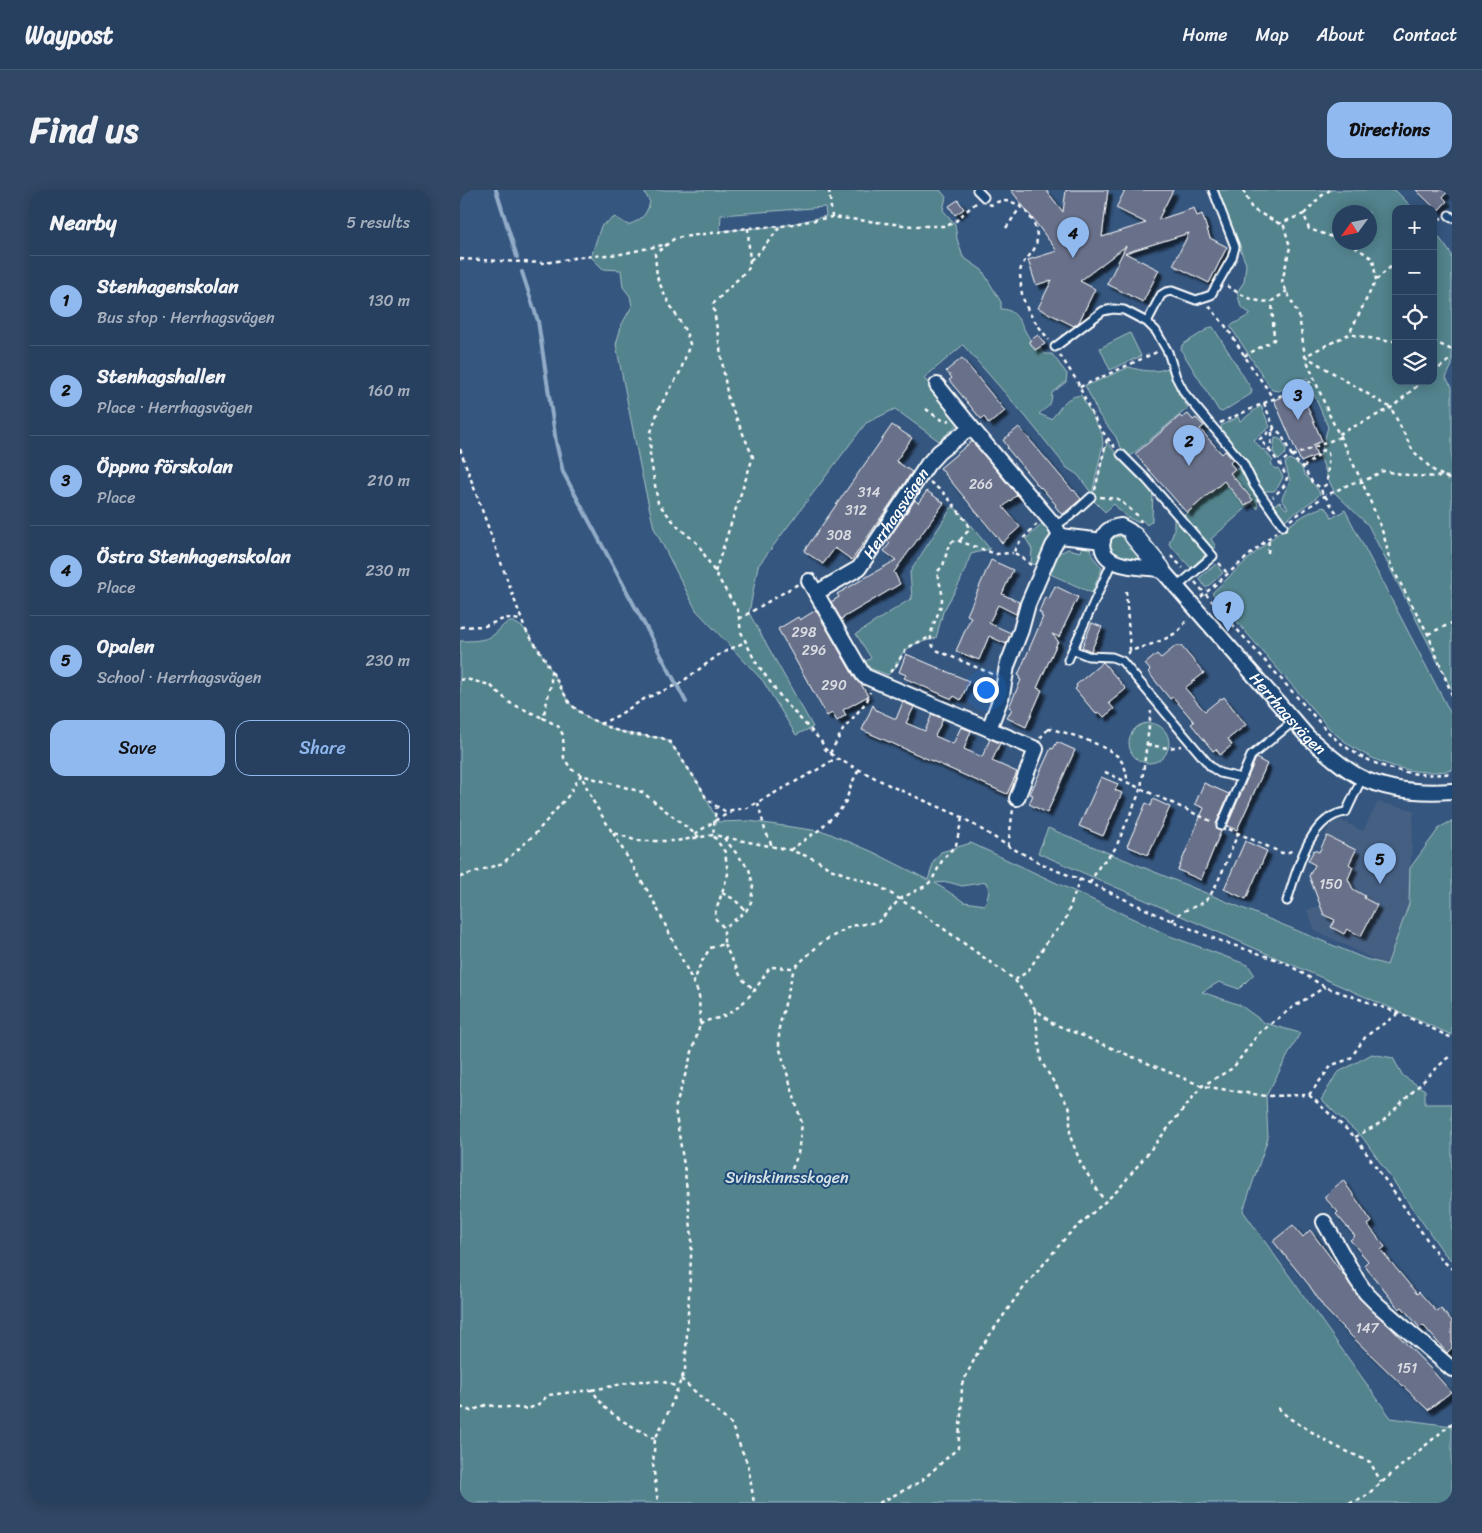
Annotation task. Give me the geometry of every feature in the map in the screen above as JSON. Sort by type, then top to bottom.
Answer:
[{"type":"street","points":[[937,385],[1057,531],[1103,541]]},
{"type":"street","name":"Herrhagsvägen","points":[[813,587],[859,568],[921,475],[939,452],[971,427]]},
{"type":"street","points":[[1137,529],[1130,531],[1121,526],[1115,527],[1105,534],[1103,541],[1104,552],[1112,562],[1118,564],[1161,569]]},
{"type":"street","name":"Herrhagsvägen","points":[[1137,529],[1161,569],[1308,737],[1329,755],[1362,778],[1402,789],[1433,792],[1452,791]]},
{"type":"street","points":[[988,729],[1002,695],[1007,666],[1028,604],[1053,546],[1057,531]]},
{"type":"street","points":[[813,587],[864,676],[1036,749],[1017,798]]},
{"type":"street","points":[[1324,1222],[1357,1280],[1366,1292],[1378,1305],[1452,1369]]},
{"type":"lane","points":[[977,190],[984,198]]},
{"type":"lane","points":[[1147,322],[1161,295],[1166,292],[1172,291],[1196,300],[1211,295],[1232,258],[1235,247],[1213,190]]},
{"type":"lane","points":[[1055,347],[1103,311],[1124,310],[1147,322],[1156,331],[1166,348],[1185,394],[1243,463],[1266,503],[1283,526]]},
{"type":"lane","points":[[1121,454],[1146,479],[1213,556],[1178,587]]},
{"type":"lane","points":[[1057,531],[1091,497]]},
{"type":"lane","points":[[1068,660],[1112,562]]},
{"type":"lane","points":[[1073,650],[1088,656],[1112,657],[1122,661],[1211,767],[1220,773],[1241,778]]},
{"type":"lane","points":[[1221,826],[1251,756],[1294,721]]},
{"type":"lane","points":[[1287,901],[1299,864],[1316,830],[1324,821],[1336,813],[1346,812],[1362,778]]},
{"type":"path","points":[[829,190],[832,217]]},
{"type":"path","points":[[1243,190],[1252,209],[1284,226],[1290,247],[1282,282],[1299,316],[1305,356],[1339,435],[1362,482],[1384,536],[1391,566],[1428,634],[1452,695]]},
{"type":"path","points":[[1278,224],[1304,214],[1320,197],[1330,190]]},
{"type":"path","points":[[1121,454],[1107,438],[1088,406],[1080,387],[1055,347],[1035,323],[1025,306],[1021,288],[1021,268],[1036,247],[1037,235],[1032,219],[1016,202],[1006,200],[991,205],[984,198],[947,226],[912,226],[832,217],[782,226],[748,228],[675,238],[655,254],[657,277],[665,296],[686,332],[690,344],[680,372],[659,408],[651,432],[650,455],[658,503],[678,527],[698,544],[738,611],[741,632],[755,661],[774,688],[830,753],[836,758],[893,787],[962,818],[1008,846],[1052,869],[1090,883],[1215,939],[1284,962],[1325,986],[1400,1013],[1452,1038]]},
{"type":"path","points":[[1006,228],[1021,206]]},
{"type":"path","points":[[1304,214],[1309,229],[1332,236]]},
{"type":"path","points":[[750,260],[756,256],[782,226]]},
{"type":"path","points":[[715,573],[753,457],[728,399],[713,304],[750,267],[748,228]]},
{"type":"path","points":[[460,259],[545,263],[580,257],[621,254],[664,245]]},
{"type":"path","points":[[1360,250],[1373,259],[1376,280]]},
{"type":"path","points":[[1305,356],[1348,334],[1376,280],[1392,266]]},
{"type":"path","points":[[1219,282],[1255,301],[1272,301],[1287,292]]},
{"type":"path","points":[[1204,297],[1210,308],[1227,328],[1273,399]]},
{"type":"path","points":[[1244,356],[1274,340],[1272,301]]},
{"type":"path","points":[[1348,334],[1392,341]]},
{"type":"path","points":[[1437,343],[1452,350]]},
{"type":"path","points":[[1080,387],[1166,348]]},
{"type":"path","points":[[1305,356],[1391,408],[1413,451],[1433,470],[1452,481]]},
{"type":"path","points":[[1437,370],[1452,358]]},
{"type":"path","points":[[1212,427],[1315,380]]},
{"type":"path","points":[[1280,464],[1292,455],[1319,445],[1391,408],[1417,385]]},
{"type":"path","points":[[1264,403],[1274,428],[1281,434],[1292,455],[1303,467],[1312,482],[1321,488],[1324,496],[1338,515]]},
{"type":"path","points":[[926,409],[946,421],[960,414]]},
{"type":"path","points":[[1269,450],[1274,428]]},
{"type":"path","points":[[1266,503],[1280,492],[1287,478],[1280,464],[1260,440],[1269,432],[1272,432]]},
{"type":"path","points":[[1091,497],[1095,491],[1107,438]]},
{"type":"path","points":[[1319,445],[1321,451]]},
{"type":"path","points":[[460,449],[524,629],[543,656],[570,704],[588,718],[600,724],[630,734],[662,738],[670,742],[706,798],[716,807],[725,811],[747,808],[758,803],[836,758]]},
{"type":"path","points":[[1321,451],[1324,450],[1329,456],[1326,484],[1321,488]]},
{"type":"path","points":[[1303,467],[1317,457],[1321,451]]},
{"type":"path","points":[[1362,482],[1382,471],[1414,476],[1452,476]]},
{"type":"path","points":[[921,475],[938,487],[965,518],[968,524],[968,531],[960,541]]},
{"type":"path","points":[[1091,497],[1104,496],[1118,499],[1137,515],[1137,529]]},
{"type":"path","points":[[1014,553],[1019,543],[1045,516]]},
{"type":"path","points":[[1268,554],[1270,537]]},
{"type":"path","points":[[980,669],[936,650],[931,644],[930,637],[942,600],[937,572],[943,566],[949,544],[956,540],[996,554],[1018,554],[1026,561]]},
{"type":"path","points":[[1213,556],[1228,573]]},
{"type":"path","points":[[739,620],[801,582],[813,587]]},
{"type":"path","points":[[1126,591],[1130,651]]},
{"type":"path","points":[[1122,661],[1130,651],[1155,644],[1180,629],[1186,622],[1185,610],[1205,593],[1328,732],[1353,752],[1371,762],[1414,774],[1452,773]]},
{"type":"path","points":[[460,627],[485,626],[506,618],[521,620]]},
{"type":"path","points":[[1428,634],[1452,623]]},
{"type":"path","points":[[896,667],[902,654],[907,649],[930,637]]},
{"type":"path","points":[[600,724],[644,699],[679,684],[720,654],[745,642]]},
{"type":"path","points":[[543,718],[551,684],[551,671]]},
{"type":"path","points":[[460,680],[466,679],[490,685],[510,703],[558,726],[563,735],[564,758],[571,769],[581,775],[642,792],[699,837]]},
{"type":"path","points":[[830,753],[843,730],[867,701],[873,680]]},
{"type":"path","points":[[1090,883],[1100,865],[1116,847],[1141,788],[1153,698]]},
{"type":"path","points":[[1048,729],[1098,744],[1112,751],[1124,765],[1127,782]]},
{"type":"path","points":[[1147,745],[1169,748],[1192,744]]},
{"type":"path","points":[[790,850],[813,834],[840,810],[846,801],[851,784],[859,769]]},
{"type":"path","points":[[1105,772],[1282,853],[1308,844]]},
{"type":"path","points":[[581,775],[593,801],[653,900],[698,994],[700,1025],[675,1109],[686,1172],[692,1238],[685,1370],[655,1439],[652,1464],[658,1503]]},
{"type":"path","points":[[460,877],[503,864],[535,834],[568,796],[581,775]]},
{"type":"path","points":[[1008,846],[1017,798]]},
{"type":"path","points":[[758,803],[760,816],[772,847]]},
{"type":"path","points":[[716,807],[713,835],[725,852],[728,874],[714,917],[724,928],[724,944],[742,979],[756,990]]},
{"type":"path","points":[[695,834],[735,810]]},
{"type":"path","points":[[792,1168],[798,1154],[802,1124],[778,1046],[779,1028],[794,968],[822,942],[851,926],[878,922],[900,899],[927,885],[932,880],[943,859],[956,845],[962,818]]},
{"type":"path","points":[[612,832],[637,841],[676,841],[713,835],[790,850],[817,860],[830,869],[879,886],[923,914],[1015,980],[1035,1009],[1052,1023],[1202,1086],[1266,1096],[1309,1096],[1355,1137],[1440,1258],[1452,1269]]},
{"type":"path","points":[[1172,921],[1179,914],[1200,906],[1210,896],[1238,833]]},
{"type":"path","points":[[724,837],[749,869],[753,885],[751,902],[746,911],[724,928]]},
{"type":"path","points":[[1015,980],[1028,971],[1051,936],[1062,925],[1080,879]]},
{"type":"path","points":[[722,893],[734,899],[746,911]]},
{"type":"path","points":[[693,984],[701,963],[710,948],[724,944]]},
{"type":"path","points":[[700,1025],[704,1021],[722,1017],[738,1007],[756,990],[770,967],[794,968]]},
{"type":"path","points":[[879,1503],[920,1482],[958,1448],[962,1415],[962,1384],[978,1352],[1017,1296],[1067,1236],[1118,1190],[1202,1086],[1233,1068],[1260,1032],[1325,986]]},
{"type":"path","points":[[1035,1009],[1041,1061],[1070,1109],[1070,1136],[1081,1164],[1104,1202]]},
{"type":"path","points":[[1309,1096],[1332,1065],[1350,1059],[1366,1036],[1400,1013]]},
{"type":"path","points":[[1355,1137],[1382,1122],[1408,1098],[1414,1089],[1452,1055]]},
{"type":"path","points":[[681,1379],[731,1424],[748,1465],[754,1503]]},
{"type":"path","points":[[460,1407],[471,1411],[486,1405],[528,1409],[539,1404],[548,1395],[592,1390],[638,1381],[661,1381],[678,1387]]},
{"type":"path","points":[[592,1390],[604,1407],[621,1420],[655,1439]]},
{"type":"path","points":[[1278,1408],[1289,1418],[1335,1446],[1370,1462],[1381,1482]]},
{"type":"path","points":[[1349,1503],[1362,1499],[1452,1422]]},
{"type":"shaded area","points":[[1378,802],[1414,810],[1404,975],[1315,930],[1307,910],[1320,905],[1324,915],[1334,920],[1332,926],[1344,934],[1347,929],[1361,936],[1377,905],[1353,889],[1348,879],[1353,867],[1349,864],[1356,850],[1325,835],[1334,817],[1363,831]]},
{"type":"green space","points":[[643,190],[940,190],[946,197],[943,210],[955,224],[957,239],[963,257],[982,270],[1001,302],[1001,309],[1007,310],[1017,317],[1034,344],[1045,354],[1052,354],[1067,374],[1066,382],[1052,393],[1050,404],[1039,414],[1051,419],[1066,401],[1081,395],[1102,434],[1103,444],[1092,494],[1078,475],[1067,468],[1026,417],[963,345],[924,378],[958,424],[939,441],[895,409],[866,423],[758,566],[749,613],[813,727],[796,735],[763,681],[696,610],[654,528],[616,344],[622,324],[632,306],[630,296],[623,287],[621,270],[603,269],[591,257],[601,226],[615,217],[628,225],[633,223],[645,214],[650,202]],"holes":[[[825,207],[826,216],[782,226],[720,231],[721,215]]]},
{"type":"green space","points":[[1217,190],[1395,190],[1410,205],[1392,205],[1392,385],[1437,385],[1437,234],[1452,255],[1452,365],[1446,378],[1452,387],[1452,690],[1368,525],[1335,493],[1329,481],[1320,456],[1328,427],[1307,378],[1279,391],[1272,390],[1230,326],[1251,314],[1241,307],[1237,292],[1244,282],[1246,264]]},
{"type":"green space","points":[[1213,327],[1252,390],[1251,394],[1222,412],[1219,411],[1181,350],[1182,345]]},
{"type":"green space","points":[[1130,333],[1141,356],[1110,370],[1100,348]]},
{"type":"green space","points":[[1129,367],[1148,371],[1168,368],[1178,393],[1188,408],[1129,457],[1099,415],[1085,385]]},
{"type":"green space","points":[[1261,406],[1270,427],[1254,440],[1262,450],[1264,449],[1273,461],[1271,463],[1275,469],[1278,468],[1283,477],[1274,491],[1263,491],[1244,458],[1222,433],[1221,427],[1238,417],[1240,421],[1246,418]]},
{"type":"green space","points":[[1275,438],[1284,443],[1286,453],[1279,460],[1273,452]]},
{"type":"green space","points":[[1107,442],[1123,462],[1153,492],[1152,521],[1147,525],[1142,520],[1137,522],[1125,516],[1114,504],[1105,512],[1092,499]]},
{"type":"green space","points":[[1290,459],[1301,466],[1304,474],[1320,494],[1285,520],[1274,508],[1275,504],[1280,502],[1286,509],[1288,508],[1282,498],[1290,481],[1285,463]]},
{"type":"green space","points":[[1238,468],[1241,468],[1257,499],[1258,509],[1252,503],[1211,539],[1216,547],[1213,550],[1184,516]]},
{"type":"green space","points":[[952,507],[958,510],[990,549],[971,554],[960,582],[943,612],[936,638],[912,645],[902,654],[897,666],[888,675],[865,666],[862,664],[871,658],[856,634],[912,598],[910,572]]},
{"type":"green space","points":[[1324,507],[1329,511],[1332,518],[1345,510],[1452,716],[1452,770],[1435,772],[1402,769],[1370,757],[1341,739],[1329,728],[1212,593],[1281,531],[1311,512]]},
{"type":"green space","points":[[1174,516],[1207,553],[1191,568],[1169,544],[1174,531]]},
{"type":"green space","points":[[1044,522],[1051,532],[1051,537],[1039,567],[1031,563],[1032,549],[1026,539]]},
{"type":"green space","points":[[1121,536],[1144,562],[1126,562],[1108,550],[1109,541]]},
{"type":"green space","points":[[1083,544],[1089,545],[1093,557],[1102,568],[1092,593],[1048,573],[1059,551],[1062,552],[1068,549],[1081,552]]},
{"type":"green space","points":[[1216,564],[1223,573],[1206,588],[1199,578]]},
{"type":"green space","name":"Svinskinnsskogen","points":[[514,622],[525,629],[543,656],[570,704],[588,718],[615,730],[662,738],[670,742],[700,786],[718,822],[749,821],[826,832],[873,852],[928,880],[934,861],[941,852],[971,843],[1170,936],[1248,965],[1254,974],[1239,989],[1219,982],[1202,992],[1240,1005],[1265,1023],[1300,1033],[1266,1096],[1268,1138],[1243,1211],[1391,1418],[1452,1426],[1452,1503],[460,1503],[460,641],[489,638],[506,624]],"holes":[[[948,882],[962,886],[986,882],[989,891],[985,905],[964,902],[935,883]]]},
{"type":"green space","points":[[1145,723],[1153,723],[1160,726],[1166,732],[1169,743],[1166,754],[1160,760],[1153,763],[1145,763],[1138,760],[1132,754],[1129,747],[1129,739],[1132,732],[1138,726]]},
{"type":"green space","points":[[1452,821],[1452,1035],[1038,853],[1048,828],[1366,959],[1387,965],[1409,904],[1410,868],[1440,827]]},
{"type":"green space","points":[[1372,1054],[1393,1058],[1403,1076],[1425,1090],[1425,1104],[1452,1104],[1452,1261],[1444,1253],[1363,1138],[1321,1100],[1337,1073]]},
{"type":"building","points":[[1011,190],[1046,190],[1063,212],[1066,190],[1108,190],[1102,237],[1146,223],[1116,208],[1125,190],[1173,190],[1158,220],[1194,208],[1197,216],[1202,214],[1210,238],[1227,247],[1209,283],[1173,265],[1189,233],[1125,253],[1159,270],[1143,302],[1107,284],[1126,246],[1080,281],[1095,289],[1079,322],[1074,326],[1038,308],[1052,280],[1036,285],[1028,260],[1057,251]]},
{"type":"building","points":[[1416,190],[1449,190],[1443,197],[1447,201],[1438,211],[1437,205],[1432,205]]},
{"type":"building","points":[[958,200],[964,209],[955,215],[949,206]]},
{"type":"building","points":[[1038,335],[1045,344],[1035,350],[1029,341]]},
{"type":"building","points":[[962,358],[1005,411],[989,424],[984,417],[981,419],[949,380],[952,378],[946,371]]},
{"type":"building","points":[[1300,389],[1322,441],[1313,445],[1317,455],[1301,462],[1274,400]]},
{"type":"building","points":[[1188,414],[1193,420],[1196,418],[1204,426],[1200,429],[1222,454],[1225,451],[1233,460],[1230,463],[1235,469],[1230,473],[1253,500],[1245,506],[1224,481],[1187,513],[1135,454],[1180,416],[1182,418]]},
{"type":"building","points":[[892,425],[912,438],[896,461],[912,472],[852,560],[835,548],[823,564],[804,551]]},
{"type":"building","points":[[1019,427],[1081,499],[1062,515],[1056,505],[1007,448],[1003,440]]},
{"type":"building","points":[[972,441],[1017,495],[1003,507],[1020,527],[1002,543],[940,468]]},
{"type":"building","points":[[927,491],[944,503],[894,572],[900,584],[841,619],[831,602],[839,597],[837,594],[896,560],[884,551],[890,543],[887,541],[915,500],[918,503]]},
{"type":"building","points":[[991,560],[1013,570],[1002,594],[1019,602],[1016,614],[998,605],[989,623],[1011,633],[1006,644],[989,636],[979,660],[956,651],[971,617],[967,615]]},
{"type":"building","points":[[1055,586],[1078,597],[1059,637],[1052,634],[1058,641],[1037,688],[1042,690],[1026,727],[1007,718],[1012,709],[1009,707],[1021,680],[1018,675],[1043,617],[1039,612],[1045,597],[1049,599]]},
{"type":"building","points":[[816,610],[856,680],[861,684],[868,696],[843,710],[846,715],[837,721],[832,713],[827,716],[778,629],[798,617],[800,620]]},
{"type":"building","points":[[1092,623],[1102,627],[1091,651],[1082,647]]},
{"type":"building","points":[[1177,645],[1181,646],[1204,673],[1185,688],[1200,706],[1205,711],[1224,697],[1246,725],[1228,739],[1232,745],[1220,755],[1216,749],[1213,751],[1191,724],[1194,722],[1173,697],[1170,699],[1148,672],[1150,670],[1145,664],[1157,654],[1161,658]]},
{"type":"building","points":[[906,654],[969,681],[961,700],[954,696],[952,699],[904,678],[906,675],[899,672]]},
{"type":"building","points":[[1103,662],[1126,689],[1109,703],[1114,709],[1104,717],[1099,712],[1096,714],[1075,689],[1076,685]]},
{"type":"building","points":[[903,702],[914,707],[906,723],[925,731],[932,714],[943,719],[935,736],[953,744],[961,727],[971,731],[964,749],[982,757],[990,739],[1000,743],[992,761],[1017,772],[1007,794],[862,730],[873,705],[876,710],[896,719]]},
{"type":"building","points":[[1057,742],[1075,750],[1047,813],[1029,804],[1033,795],[1030,794],[1051,748],[1053,749]]},
{"type":"building","points":[[1256,758],[1267,764],[1237,830],[1227,826]]},
{"type":"building","points":[[1101,777],[1118,784],[1115,790],[1122,793],[1103,836],[1079,826]]},
{"type":"building","points":[[1204,783],[1229,794],[1216,824],[1217,830],[1221,831],[1201,880],[1178,870],[1204,808],[1195,804]]},
{"type":"building","points":[[1153,799],[1170,807],[1148,855],[1127,846],[1146,803],[1151,806]]},
{"type":"building","points":[[1327,836],[1356,850],[1349,864],[1353,867],[1348,879],[1353,889],[1377,905],[1361,936],[1347,929],[1344,934],[1331,927],[1335,920],[1324,915],[1309,876],[1315,865],[1308,861],[1314,850],[1319,852]]},
{"type":"building","points":[[1245,841],[1267,851],[1246,899],[1224,889]]},
{"type":"building","points":[[1343,1180],[1372,1222],[1368,1225],[1385,1247],[1381,1250],[1417,1294],[1419,1292],[1437,1312],[1441,1309],[1452,1321],[1452,1348],[1447,1353],[1423,1325],[1420,1328],[1402,1307],[1399,1309],[1364,1265],[1368,1261],[1350,1240],[1355,1236],[1336,1214],[1338,1212],[1324,1197]]},
{"type":"building","points":[[1293,1225],[1303,1237],[1310,1230],[1360,1299],[1391,1328],[1451,1392],[1428,1410],[1325,1309],[1309,1285],[1273,1241]]},
{"type":"waterway","points":[[496,190],[517,257]]},
{"type":"waterway","points":[[522,272],[538,321],[556,442],[563,472],[686,702]]},
{"type":"place","name":"Östra Stenhagenskolan","points":[[1073,258]]},
{"type":"place","name":"Öppna förskolan","points":[[1298,420]]},
{"type":"place","name":"Stenhagshallen","points":[[1189,466]]},
{"type":"place","name":"Stenhagenskolan","points":[[1228,632]]},
{"type":"place","name":"Opalen","points":[[1380,884]]}]
